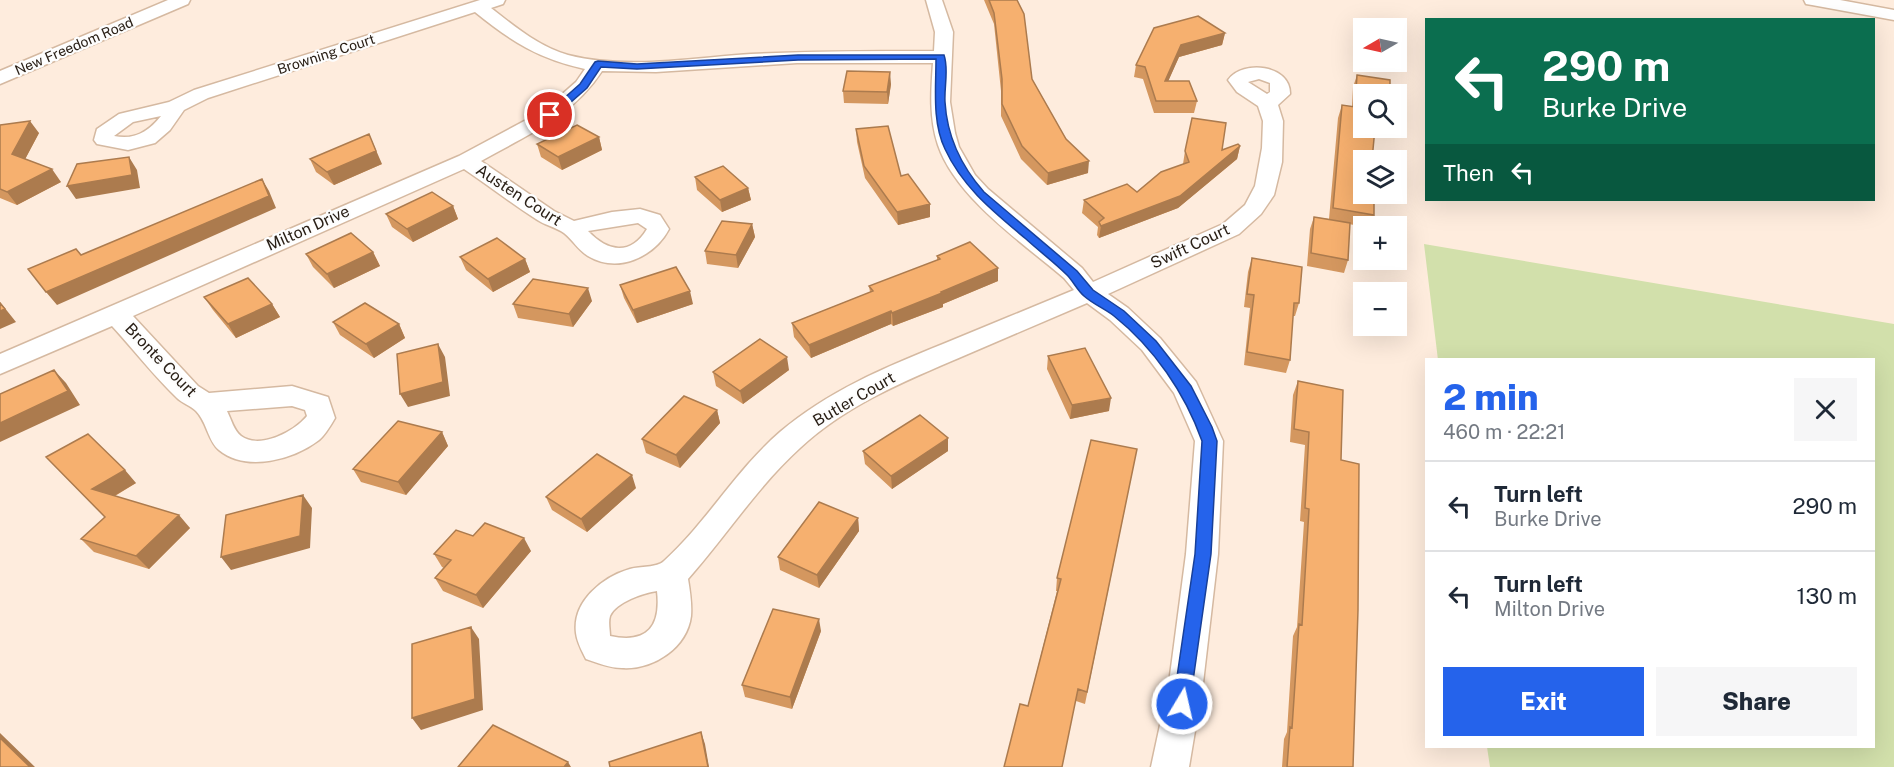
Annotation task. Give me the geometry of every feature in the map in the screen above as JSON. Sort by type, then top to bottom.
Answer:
[{"type":"street","name":"New Freedom Road","points":[[0,78],[182,0]]},
{"type":"street","name":"Browning Court","points":[[176,106],[201,94],[497,0]]},
{"type":"street","points":[[934,0],[944,32],[940,102],[945,133],[949,147],[966,178],[980,194],[1066,268],[1089,293],[1119,314],[1170,366],[1186,389],[1209,441],[1203,554],[1186,683],[1170,767]]},
{"type":"street","points":[[1812,0],[1894,15]]},
{"type":"street","points":[[478,6],[547,53],[598,64],[637,67],[798,57],[941,57]]},
{"type":"street","name":"Milton Drive","points":[[0,365],[466,160],[550,115],[584,86],[598,64]]},
{"type":"street","name":"Swift Court","points":[[1089,293],[1231,229],[1249,214],[1263,196],[1273,152],[1274,123],[1267,104]]},
{"type":"street","name":"Austen Court","points":[[466,160],[546,216],[572,228]]},
{"type":"street","name":"Butler Court","points":[[671,575],[708,535],[744,489],[790,440],[836,406],[886,378],[1089,293]]},
{"type":"street","name":"Bronte Court","points":[[117,315],[188,393],[205,404]]},
{"type":"green space","points":[[1424,244],[1894,324],[1894,767],[1490,767],[1487,748],[1875,748],[1875,358],[1438,358]]},
{"type":"building","points":[[989,0],[1017,0],[1024,14],[1032,79],[1066,139],[1089,161],[1048,173],[1022,146],[1002,104],[1002,79],[994,13]]},
{"type":"building","points":[[1198,16],[1225,33],[1181,45],[1165,81],[1189,81],[1197,101],[1156,101],[1145,67],[1136,65],[1154,28]]},
{"type":"building","points":[[847,71],[890,72],[887,92],[843,91]]},
{"type":"building","points":[[1357,75],[1390,80],[1390,84],[1356,84]]},
{"type":"building","points":[[1342,105],[1353,107],[1353,138],[1374,138],[1373,150],[1353,150],[1353,204],[1374,204],[1374,215],[1333,208]]},
{"type":"building","points":[[1192,118],[1226,123],[1222,150],[1238,144],[1240,146],[1180,196],[1101,226],[1099,222],[1104,218],[1084,200],[1127,184],[1137,192],[1161,172],[1189,162],[1185,151]]},
{"type":"building","points":[[30,121],[12,154],[52,169],[7,192],[0,189],[0,125]]},
{"type":"building","points":[[577,125],[599,137],[558,157],[537,144]]},
{"type":"building","points":[[888,126],[901,176],[908,174],[930,204],[897,212],[864,166],[856,129]]},
{"type":"building","points":[[369,134],[376,151],[327,172],[310,159]]},
{"type":"building","points":[[129,157],[132,175],[67,186],[77,164]]},
{"type":"building","points":[[723,166],[748,188],[720,200],[695,177]]},
{"type":"building","points":[[262,179],[269,196],[46,292],[28,269],[76,249],[81,255]]},
{"type":"building","points":[[432,192],[453,206],[407,229],[386,214]]},
{"type":"building","points":[[1314,217],[1350,223],[1348,260],[1311,253]]},
{"type":"building","points":[[722,221],[752,224],[736,255],[705,251]]},
{"type":"building","points":[[351,233],[373,252],[327,274],[306,254]]},
{"type":"building","points":[[497,238],[525,259],[488,279],[460,257]]},
{"type":"building","points":[[970,242],[998,268],[942,293],[892,313],[891,311],[809,345],[792,323],[873,291],[869,286],[940,259],[937,256]]},
{"type":"building","points":[[1252,258],[1302,267],[1299,303],[1294,303],[1290,360],[1247,352],[1254,295],[1247,294]]},
{"type":"building","points":[[676,267],[690,291],[633,310],[620,285]]},
{"type":"building","points":[[248,278],[272,304],[228,324],[204,297]]},
{"type":"building","points":[[533,279],[588,288],[569,314],[513,304]]},
{"type":"building","points":[[365,303],[399,324],[366,344],[333,322]]},
{"type":"building","points":[[760,339],[787,357],[740,391],[713,372]]},
{"type":"building","points":[[438,344],[443,382],[400,394],[397,354]]},
{"type":"building","points":[[1085,348],[1111,398],[1072,405],[1048,356]]},
{"type":"building","points":[[54,370],[68,391],[0,423],[0,394]]},
{"type":"building","points":[[1298,381],[1343,390],[1341,460],[1359,464],[1358,610],[1353,767],[1287,767],[1299,624],[1302,625],[1309,509],[1305,508],[1309,432],[1294,429]]},
{"type":"building","points":[[684,396],[717,410],[676,455],[642,439]]},
{"type":"building","points":[[920,415],[948,438],[891,476],[863,451]]},
{"type":"building","points":[[398,421],[442,432],[398,482],[353,469]]},
{"type":"building","points":[[88,434],[125,470],[92,489],[179,515],[136,556],[81,539],[105,517],[46,457]]},
{"type":"building","points":[[1091,440],[1137,449],[1087,692],[1078,689],[1062,767],[1004,767],[1020,704],[1028,706],[1061,579],[1057,578]]},
{"type":"building","points":[[597,454],[632,475],[581,519],[546,497]]},
{"type":"building","points":[[303,495],[300,536],[221,557],[226,515]]},
{"type":"building","points":[[819,502],[858,518],[817,575],[778,557]]},
{"type":"building","points":[[485,523],[524,538],[476,595],[435,578],[451,560],[434,554],[456,530],[473,536]]},
{"type":"building","points":[[773,609],[819,619],[790,697],[742,685]]},
{"type":"building","points":[[471,627],[475,699],[412,718],[412,644]]},
{"type":"building","points":[[493,725],[568,762],[564,767],[458,767]]},
{"type":"building","points":[[701,732],[708,767],[610,767],[609,762]]},
{"type":"building","points":[[0,738],[30,767],[0,767]]},
{"type":"route","points":[[550,115],[584,86],[598,64],[637,67],[798,57],[941,57],[940,102],[945,133],[949,147],[966,178],[980,194],[1073,273],[1089,293],[1119,314],[1151,344],[1170,366],[1200,414],[1209,441],[1203,554],[1182,704]]}]
